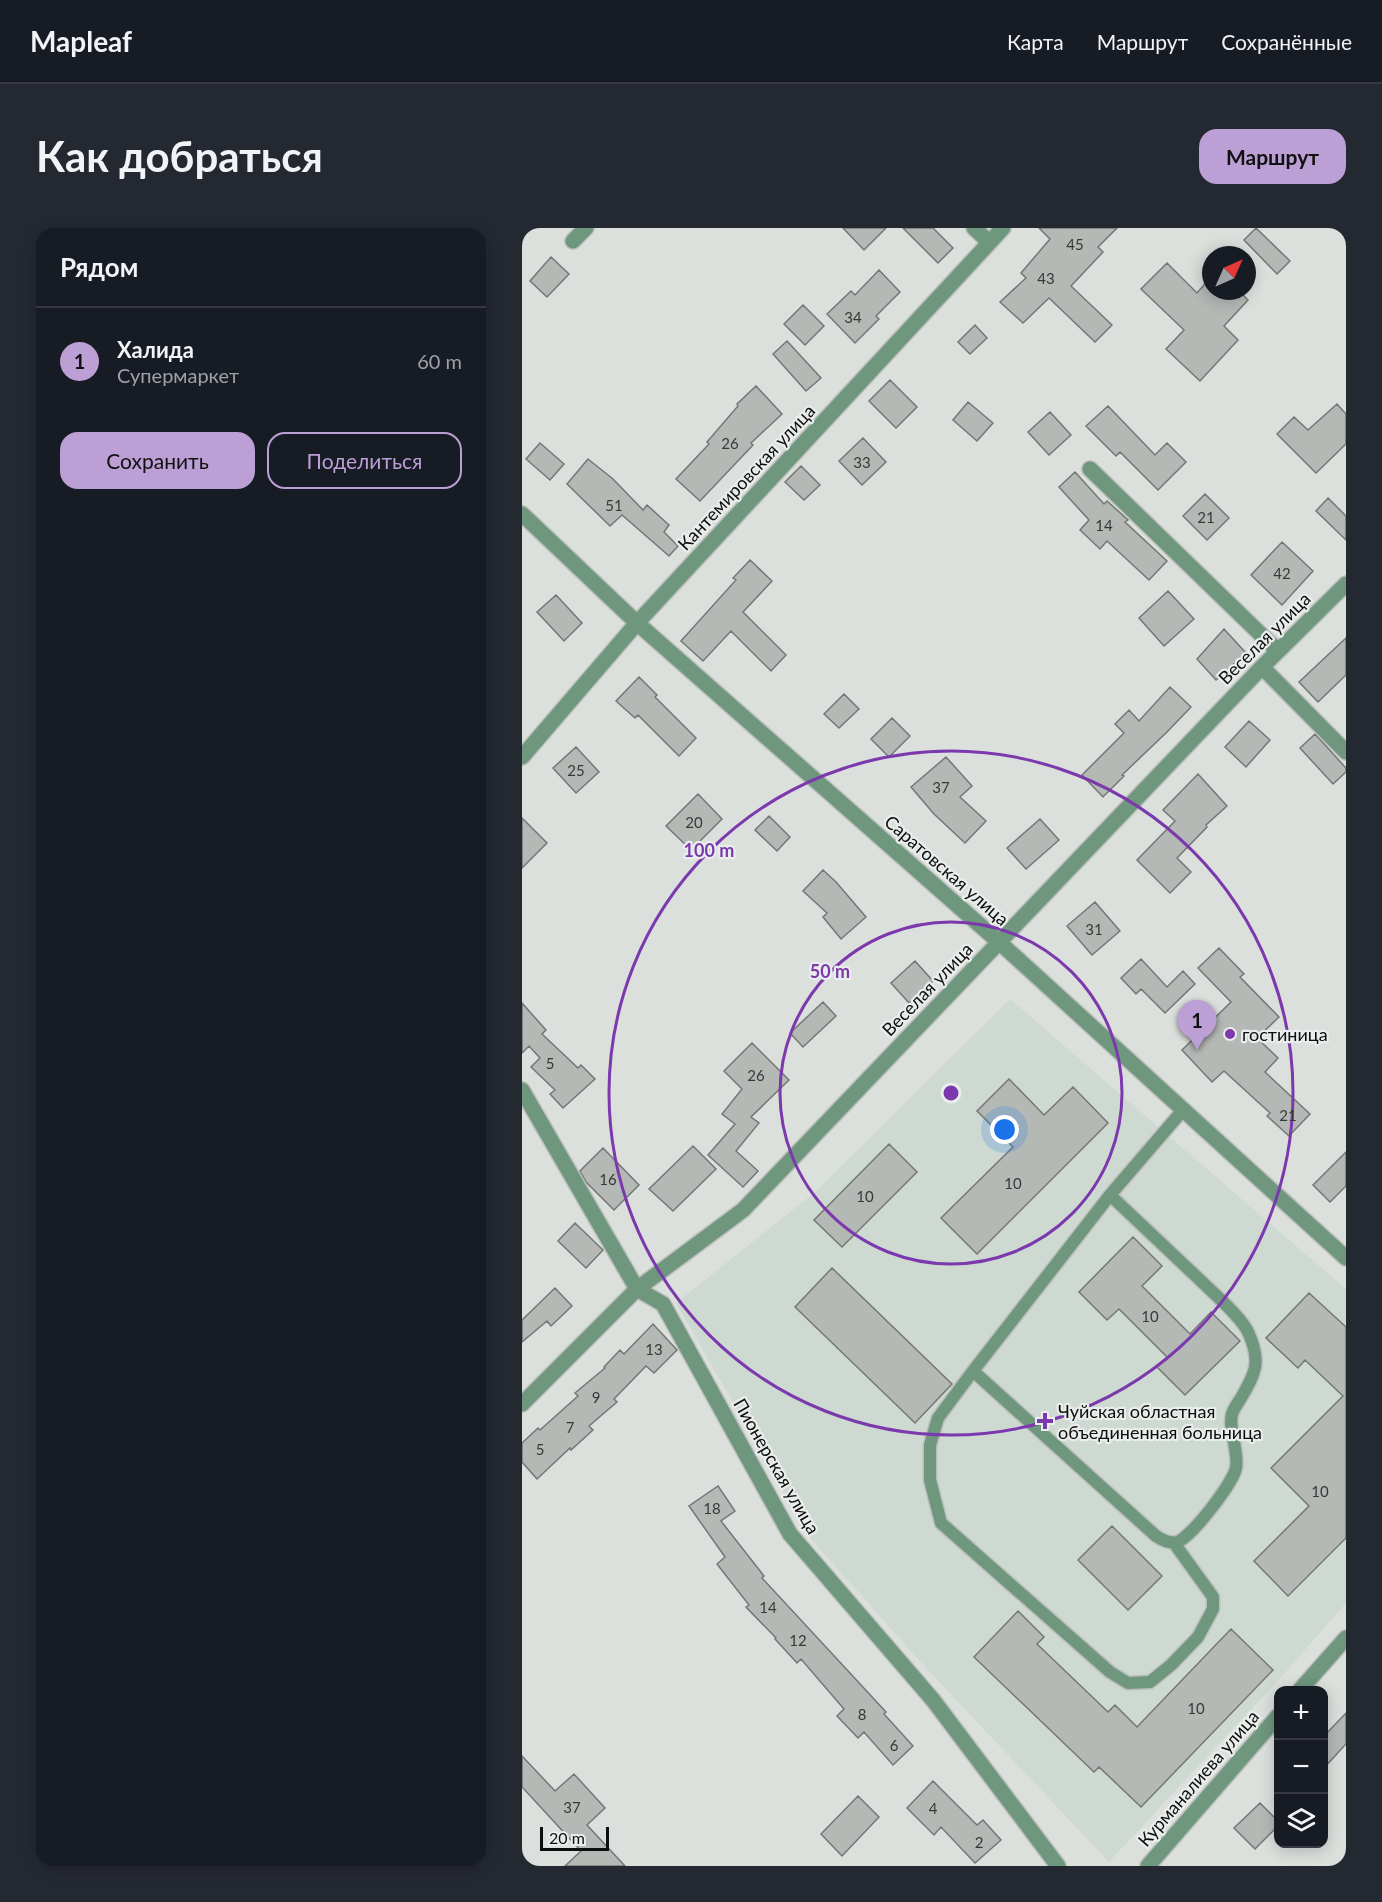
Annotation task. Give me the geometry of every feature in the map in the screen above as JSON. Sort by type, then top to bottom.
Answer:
[{"type":"street","points":[[573,241],[586,228]]},
{"type":"street","points":[[974,228],[989,242]]},
{"type":"street","name":"Кантемировская улица","points":[[522,758],[638,623],[1003,228]]},
{"type":"street","points":[[1090,469],[1278,651]]},
{"type":"street","name":"Саратовская улица","points":[[522,514],[638,623],[999,942],[1346,1258]]},
{"type":"street","name":"Веселая улица","points":[[522,1404],[638,1289],[743,1210],[1262,667],[1346,584]]},
{"type":"street","points":[[1262,667],[1346,752]]},
{"type":"street","name":"Пионерская улица","points":[[522,1090],[638,1289],[663,1304],[790,1533],[933,1700],[1058,1866]]},
{"type":"street","points":[[1304,1686],[1346,1638]]},
{"type":"street","name":"Курманалиева улица","points":[[1148,1866],[1274,1721]]},
{"type":"lane","points":[[1174,1543],[1213,1597],[1213,1609],[1198,1637],[1172,1665],[1150,1682],[1128,1683],[1110,1672],[940,1523],[930,1480],[930,1445],[938,1418],[973,1371],[1110,1195],[1183,1110]]},
{"type":"lane","points":[[973,1371],[1164,1541],[1174,1543],[1182,1540],[1222,1494],[1235,1472],[1237,1458],[1231,1424],[1232,1413],[1248,1387],[1257,1364],[1248,1330],[1110,1195]]},
{"type":"shaded area","name":"Чуйская областная объединенная больница","points":[[1010,999],[1346,1289],[1346,1603],[1283,1675],[1109,1862],[928,1670],[812,1540],[676,1303],[814,1193]]},
{"type":"building","points":[[843,228],[886,228],[864,250]]},
{"type":"building","points":[[903,228],[933,228],[953,248],[938,263]]},
{"type":"building","points":[[1039,228],[1117,228],[1098,247],[1103,252],[1071,286],[1112,325],[1095,342],[1049,298],[1023,323],[1000,302],[1026,278],[1021,273],[1050,239]]},
{"type":"building","points":[[1256,228],[1290,261],[1277,274],[1256,252],[1256,246],[1250,246],[1244,240]]},
{"type":"building","points":[[551,257],[569,274],[547,297],[530,281]]},
{"type":"building","points":[[1167,263],[1197,293],[1202,287],[1202,300],[1248,300],[1224,326],[1238,340],[1200,381],[1166,349],[1184,330],[1141,289]]},
{"type":"building","points":[[879,270],[900,292],[876,316],[879,319],[855,343],[827,314],[851,291],[855,295]]},
{"type":"building","points":[[803,305],[824,326],[805,345],[784,324]]},
{"type":"building","points":[[975,325],[987,338],[970,354],[958,342]]},
{"type":"building","points":[[787,341],[821,378],[806,391],[773,354]]},
{"type":"building","points":[[890,380],[917,407],[896,428],[869,401]]},
{"type":"building","points":[[756,386],[782,414],[751,443],[753,445],[700,501],[676,479],[709,444],[707,442],[738,406],[737,404]]},
{"type":"building","points":[[968,402],[993,423],[977,441],[953,420]]},
{"type":"building","points":[[1337,404],[1346,414],[1346,444],[1316,473],[1277,434],[1294,417],[1308,430]]},
{"type":"building","points":[[1108,406],[1155,455],[1167,443],[1186,462],[1158,490],[1120,452],[1116,456],[1086,426]]},
{"type":"building","points":[[1050,412],[1071,435],[1049,455],[1028,432]]},
{"type":"building","points":[[863,438],[886,462],[862,485],[839,461]]},
{"type":"building","points":[[540,443],[564,464],[550,480],[526,459]]},
{"type":"building","points":[[588,459],[613,479],[643,510],[647,505],[669,525],[664,532],[678,546],[669,556],[622,515],[610,526],[567,484]]},
{"type":"building","points":[[801,466],[820,485],[804,500],[785,482]]},
{"type":"building","points":[[1075,472],[1104,504],[1107,501],[1128,520],[1125,522],[1167,561],[1149,580],[1107,541],[1100,549],[1080,530],[1089,520],[1059,487]]},
{"type":"building","points":[[1205,494],[1229,518],[1207,540],[1183,516]]},
{"type":"building","points":[[1328,498],[1346,516],[1346,540],[1316,511]]},
{"type":"building","points":[[1282,542],[1313,571],[1282,605],[1251,575]]},
{"type":"building","points":[[750,560],[772,581],[743,612],[786,655],[771,671],[731,631],[703,661],[681,641],[736,580],[733,578]]},
{"type":"building","points":[[1168,591],[1194,619],[1164,646],[1139,618]]},
{"type":"building","points":[[556,595],[582,623],[564,641],[537,612]]},
{"type":"building","points":[[1224,629],[1246,653],[1216,680],[1197,659]]},
{"type":"building","points":[[1346,638],[1346,675],[1318,702],[1299,682]]},
{"type":"building","points":[[639,677],[657,695],[655,697],[696,738],[679,756],[638,715],[635,718],[616,701]]},
{"type":"building","points":[[1170,687],[1191,707],[1103,797],[1082,775],[1124,733],[1115,724],[1129,710],[1139,721]]},
{"type":"building","points":[[844,694],[859,709],[839,728],[824,714]]},
{"type":"building","points":[[892,718],[910,736],[889,757],[871,739]]},
{"type":"building","points":[[1249,721],[1270,740],[1246,767],[1225,747]]},
{"type":"building","points":[[1315,734],[1346,768],[1346,772],[1333,784],[1300,748]]},
{"type":"building","points":[[576,747],[599,772],[576,793],[553,768]]},
{"type":"building","points":[[946,757],[972,786],[960,797],[986,821],[965,843],[934,814],[911,787]]},
{"type":"building","points":[[1198,774],[1227,806],[1206,825],[1207,827],[1177,858],[1191,872],[1170,893],[1137,860],[1175,821],[1163,810]]},
{"type":"building","points":[[698,794],[722,819],[691,850],[666,826]]},
{"type":"building","points":[[769,816],[790,837],[777,851],[755,830]]},
{"type":"building","points":[[522,818],[547,843],[522,868]]},
{"type":"building","points":[[1040,819],[1059,840],[1026,869],[1007,848]]},
{"type":"building","points":[[823,870],[866,917],[841,939],[823,917],[827,913],[803,891]]},
{"type":"building","points":[[1095,902],[1120,931],[1092,955],[1067,926]]},
{"type":"building","points":[[1219,948],[1244,974],[1240,977],[1279,1017],[1257,1038],[1278,1058],[1265,1072],[1310,1114],[1289,1136],[1267,1116],[1270,1113],[1224,1071],[1212,1082],[1182,1050],[1231,1002],[1198,968]]},
{"type":"building","points":[[1141,959],[1167,987],[1183,971],[1195,984],[1165,1013],[1141,989],[1136,994],[1121,978]]},
{"type":"building","points":[[915,961],[933,981],[909,1003],[891,983]]},
{"type":"building","points":[[823,1002],[836,1016],[803,1047],[790,1033]]},
{"type":"building","points":[[522,1003],[546,1030],[542,1034],[578,1068],[581,1065],[595,1079],[563,1108],[550,1094],[555,1090],[531,1067],[540,1058],[529,1046],[522,1053]]},
{"type":"building","points":[[752,1043],[789,1080],[751,1117],[759,1123],[736,1151],[758,1171],[743,1187],[708,1155],[735,1124],[722,1114],[742,1089],[724,1071]]},
{"type":"building","points":[[1009,1079],[1044,1115],[1073,1087],[1108,1123],[977,1254],[941,1218],[1013,1147],[977,1111]]},
{"type":"building","points":[[889,1144],[917,1172],[842,1247],[814,1220]]},
{"type":"building","points":[[693,1146],[716,1169],[673,1211],[649,1189]]},
{"type":"building","points":[[603,1148],[639,1185],[614,1210],[586,1182],[580,1171]]},
{"type":"building","points":[[1346,1152],[1346,1186],[1330,1202],[1313,1185]]},
{"type":"building","points":[[575,1223],[603,1250],[586,1268],[558,1241]]},
{"type":"building","points":[[1133,1237],[1162,1266],[1142,1286],[1190,1334],[1211,1312],[1240,1341],[1185,1395],[1157,1367],[1167,1357],[1119,1309],[1107,1320],[1079,1292]]},
{"type":"building","points":[[832,1268],[952,1384],[915,1423],[795,1307]]},
{"type":"building","points":[[555,1288],[572,1306],[551,1326],[547,1321],[522,1342],[522,1320]]},
{"type":"building","points":[[1309,1293],[1346,1327],[1346,1538],[1288,1596],[1254,1561],[1309,1506],[1271,1468],[1343,1396],[1305,1360],[1298,1368],[1266,1338]]},
{"type":"building","points":[[653,1324],[677,1350],[654,1373],[646,1366],[614,1399],[617,1402],[589,1426],[593,1430],[537,1479],[522,1462],[522,1443],[578,1396],[575,1393],[605,1368],[620,1350],[624,1354]]},
{"type":"building","points":[[718,1486],[735,1511],[721,1521],[764,1576],[762,1578],[886,1712],[884,1714],[913,1746],[893,1765],[864,1732],[858,1738],[837,1716],[844,1709],[801,1659],[797,1663],[746,1607],[749,1605],[717,1564],[725,1557],[689,1506]]},
{"type":"building","points":[[1112,1526],[1162,1576],[1128,1610],[1078,1560]]},
{"type":"building","points":[[1018,1611],[1044,1637],[1037,1644],[1108,1712],[1115,1705],[1137,1727],[1231,1629],[1273,1670],[1141,1807],[1099,1767],[1094,1772],[974,1657]]},
{"type":"building","points":[[1346,1713],[1346,1744],[1328,1764],[1328,1740],[1328,1732]]},
{"type":"building","points":[[522,1756],[555,1791],[574,1774],[605,1808],[587,1825],[625,1866],[565,1866],[581,1851],[522,1787]]},
{"type":"building","points":[[933,1781],[977,1825],[983,1820],[1001,1840],[975,1863],[941,1827],[934,1835],[907,1808]]},
{"type":"building","points":[[858,1796],[879,1817],[842,1856],[821,1834]]},
{"type":"building","points":[[1260,1803],[1274,1817],[1274,1830],[1255,1849],[1234,1828]]},
{"type":"place","name":"гостиница","points":[[1230,1034]]},
{"type":"place","name":"Халида","points":[[1197,1050]]},
{"type":"place","name":"Чуйская областная объединенная больница","points":[[1045,1421]]}]
